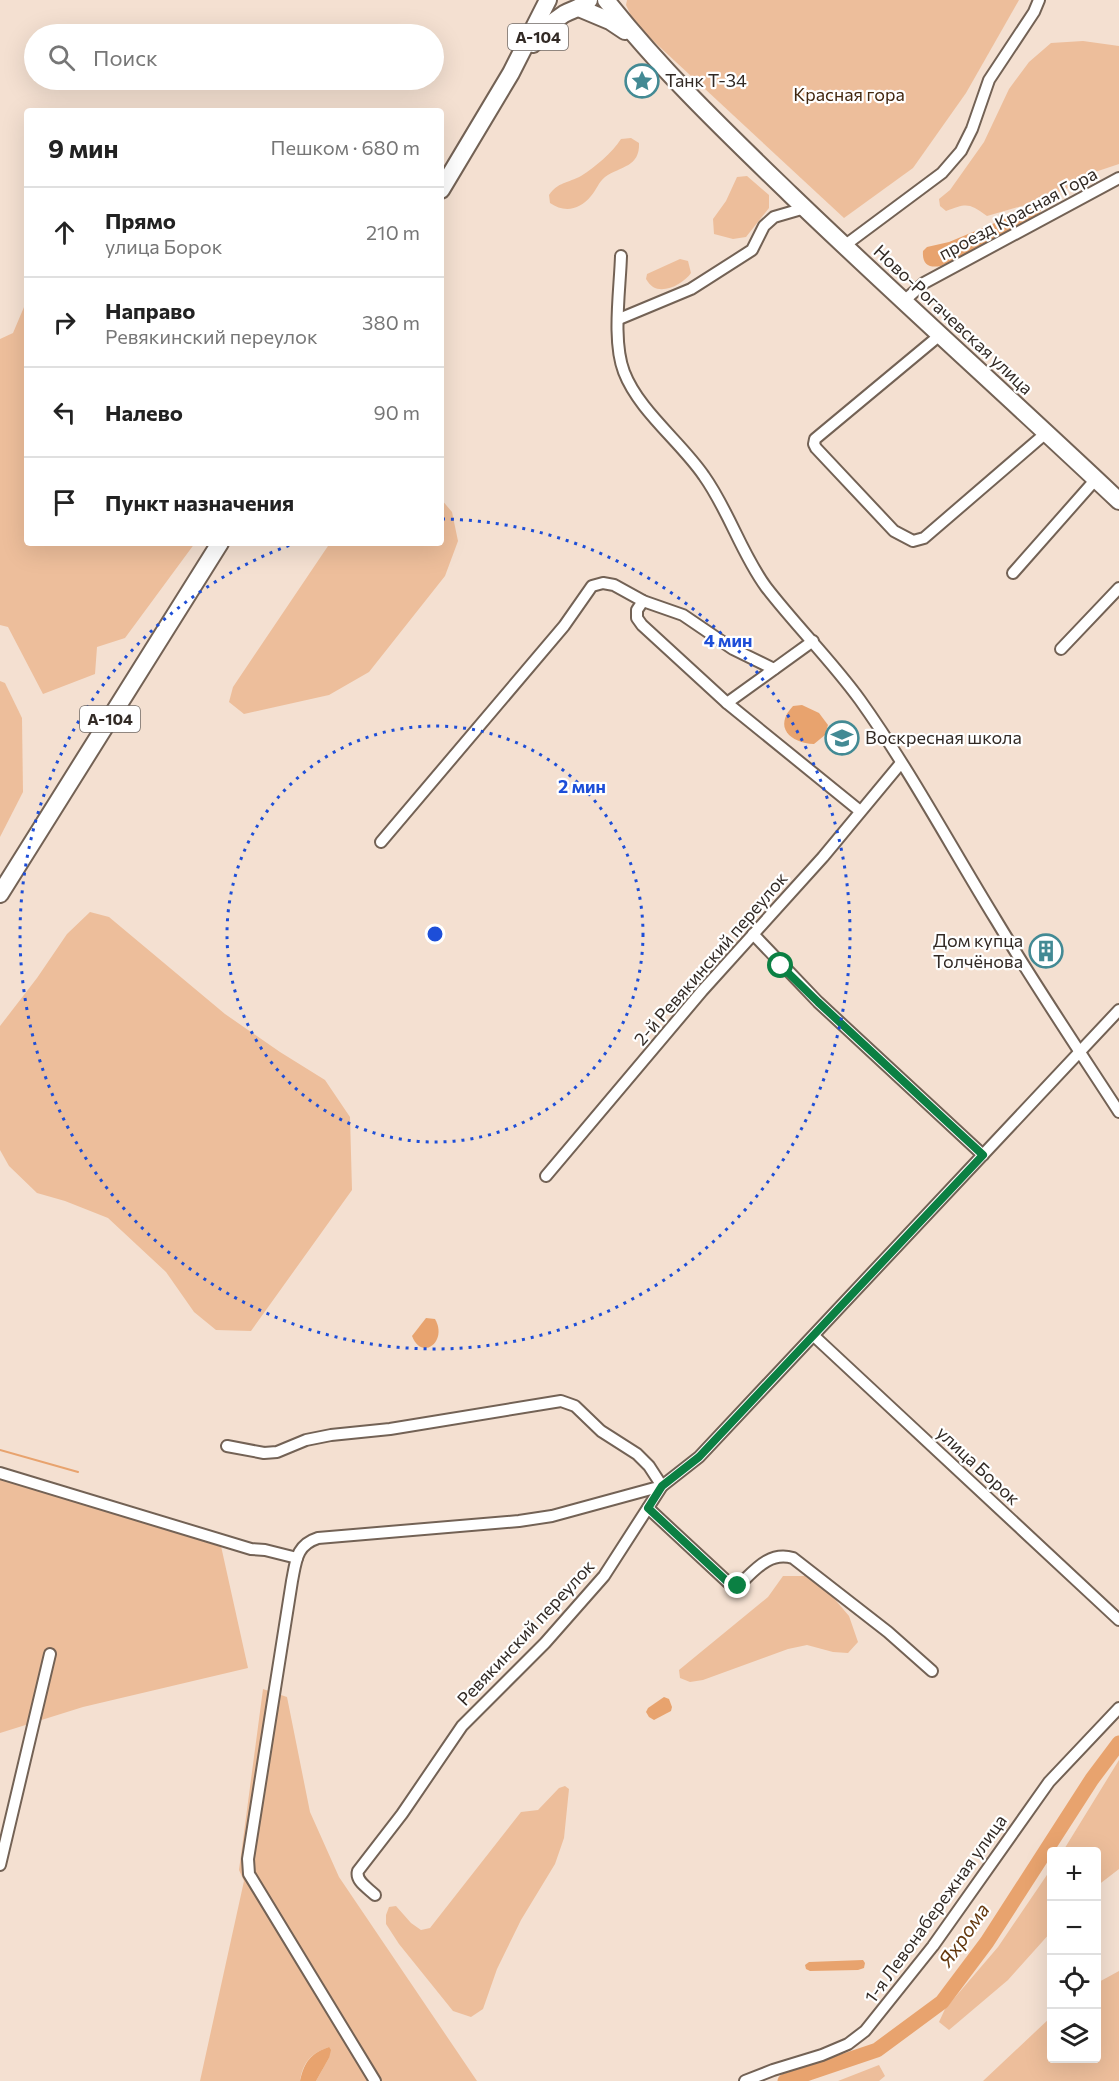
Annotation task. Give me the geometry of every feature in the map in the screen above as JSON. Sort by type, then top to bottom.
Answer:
[{"type":"main road","name":"А-104","points":[[444,185],[511,73],[548,0]]},
{"type":"main road","name":"А-104","points":[[557,0],[566,8],[580,5]]},
{"type":"main road","points":[[606,0],[642,45]]},
{"type":"main road","name":"А-104","points":[[511,73],[544,30],[580,5]]},
{"type":"main road","points":[[580,5],[619,26],[642,45]]},
{"type":"main road","name":"Ново-Рогачевская улица","points":[[642,45],[677,83],[844,246],[1117,496]]},
{"type":"main road","name":"А-104","points":[[0,894],[218,546]]},
{"type":"street","points":[[844,246],[942,173],[961,151],[972,129],[989,80],[1039,0]]},
{"type":"street","name":"проезд Красная Гора","points":[[904,301],[924,283],[1119,178]]},
{"type":"street","points":[[619,319],[691,289],[752,250],[764,226],[774,217],[805,208]]},
{"type":"street","points":[[621,256],[618,349],[624,373],[638,397],[703,474],[751,565],[858,698],[902,764],[995,920],[1119,1112]]},
{"type":"street","points":[[940,335],[815,439],[814,444],[894,531],[913,541],[924,538],[1046,433]]},
{"type":"street","points":[[1013,573],[1096,479]]},
{"type":"street","points":[[381,842],[564,626],[592,586],[603,583],[614,585],[643,601],[683,615],[733,649],[774,669]]},
{"type":"street","points":[[1061,649],[1119,588]]},
{"type":"street","points":[[643,601],[637,610],[637,618],[642,625],[727,703],[860,811]]},
{"type":"street","points":[[727,703],[813,641]]},
{"type":"street","name":"2-й Ревякинский переулок","points":[[546,1176],[902,764]]},
{"type":"street","points":[[753,934],[818,1002],[983,1155]]},
{"type":"street","name":"Ревякинский переулок","points":[[375,1895],[359,1880],[358,1871],[402,1814],[462,1726],[545,1643],[604,1576],[662,1486],[699,1457],[1119,1010]]},
{"type":"street","name":"улица Борок","points":[[814,1336],[1119,1620]]},
{"type":"street","points":[[227,1446],[264,1453],[276,1452],[306,1440],[330,1435],[390,1429],[561,1401],[575,1406],[601,1431],[637,1454],[649,1466],[662,1486],[541,1518],[318,1538],[307,1542],[297,1558],[248,1859],[249,1874],[375,2081]]},
{"type":"street","points":[[0,1473],[251,1549],[297,1558]]},
{"type":"street","points":[[648,1508],[732,1586],[738,1586],[770,1558],[782,1555],[793,1557],[888,1632],[932,1671]]},
{"type":"street","points":[[0,1864],[50,1654]]},
{"type":"street","name":"1-я Левонабережная улица","points":[[745,2081],[848,2044],[865,2031],[933,1946],[1049,1782],[1119,1708]]},
{"type":"green space","name":"Красная гора","points":[[627,0],[1019,0],[966,93],[913,168],[844,218],[635,24],[626,5]]},
{"type":"green space","points":[[1083,41],[1119,46],[1119,164],[1089,174],[1066,189],[1039,201],[987,216],[968,206],[946,211],[940,206],[939,199],[950,190],[984,142],[1009,89],[1029,62],[1051,43]]},
{"type":"green space","points":[[631,138],[639,143],[636,157],[628,165],[605,177],[587,201],[577,207],[566,209],[550,203],[549,195],[556,188],[592,168],[621,139]]},
{"type":"green space","points":[[747,176],[769,195],[769,208],[746,237],[733,239],[714,234],[713,219],[726,201],[737,177]]},
{"type":"green space","points":[[680,259],[688,261],[691,273],[679,284],[658,289],[646,279],[647,274]]},
{"type":"green space","points":[[24,307],[24,546],[193,546],[125,638],[97,647],[95,674],[43,694],[8,627],[0,625],[0,339],[13,333]]},
{"type":"green space","points":[[444,503],[452,512],[458,541],[445,576],[369,672],[329,695],[244,714],[229,702],[233,687],[328,546],[444,546]]},
{"type":"green space","points":[[0,681],[5,683],[22,718],[23,792],[0,837]]},
{"type":"green space","points":[[90,912],[109,917],[225,1014],[325,1080],[350,1117],[352,1190],[251,1331],[216,1330],[194,1312],[166,1272],[108,1218],[37,1193],[9,1166],[0,1150],[0,1026],[67,934]]},
{"type":"green space","points":[[0,1469],[219,1537],[248,1668],[83,1707],[0,1733]]},
{"type":"green space","points":[[783,1576],[805,1576],[832,1596],[849,1616],[858,1642],[848,1653],[833,1652],[807,1645],[788,1649],[703,1680],[690,1682],[680,1678],[679,1670],[768,1597]]},
{"type":"green space","points":[[263,1689],[287,1697],[310,1812],[339,1877],[477,2081],[316,2081],[329,2058],[329,2047],[317,2052],[309,2059],[300,2081],[200,2081],[244,1881],[239,1870]]},
{"type":"green space","points":[[1119,1760],[1119,1869],[1101,1883],[1101,1847],[1065,1847]]},
{"type":"green space","points":[[565,1786],[569,1789],[564,1838],[555,1864],[521,1920],[497,1969],[483,2009],[471,2017],[453,2011],[399,1944],[386,1924],[389,1907],[396,1906],[411,1923],[421,1930],[430,1928],[521,1812],[538,1810],[559,1788]]},
{"type":"green space","points":[[1047,1875],[1047,1936],[1008,1980],[949,2030],[939,2022],[945,2009],[998,1947]]},
{"type":"green space","points":[[1119,1971],[1119,2081],[983,2081],[1047,2021],[1047,2063],[1101,2063],[1101,1981]]},
{"type":"green space","points":[[879,2065],[885,2076],[879,2081],[838,2081]]},
{"type":"shaded area","points":[[1036,208],[1041,210],[1036,219],[941,266],[930,266],[924,260],[923,251],[927,247],[949,242]]},
{"type":"shaded area","points":[[802,705],[819,713],[828,725],[825,735],[814,744],[798,741],[787,732],[785,727],[784,721],[793,706]]},
{"type":"shaded area","points":[[426,1318],[435,1319],[438,1327],[436,1341],[427,1348],[416,1344],[412,1336]]},
{"type":"shaded area","points":[[664,1697],[669,1699],[671,1711],[654,1720],[646,1712]]},
{"type":"shaded area","points":[[863,1960],[864,1968],[858,1970],[810,1971],[805,1965],[809,1962]]},
{"type":"shaded area","points":[[329,2047],[331,2050],[329,2058],[316,2081],[300,2081],[309,2059],[317,2052]]},
{"type":"waterway","points":[[0,1450],[78,1472]]},
{"type":"waterway","name":"Яхрома","points":[[785,2081],[877,2050],[942,2002],[987,1942],[1092,1779],[1119,1743]]},
{"type":"place","name":"Танк Т-34","points":[[642,81]]},
{"type":"place","name":"Воскресная школа","points":[[842,738]]},
{"type":"place","name":"Дом купца Толчёнова","points":[[1046,951]]},
{"type":"route","points":[[738,1586],[732,1586],[648,1508],[662,1486],[699,1457],[983,1155],[781,966]]}]
